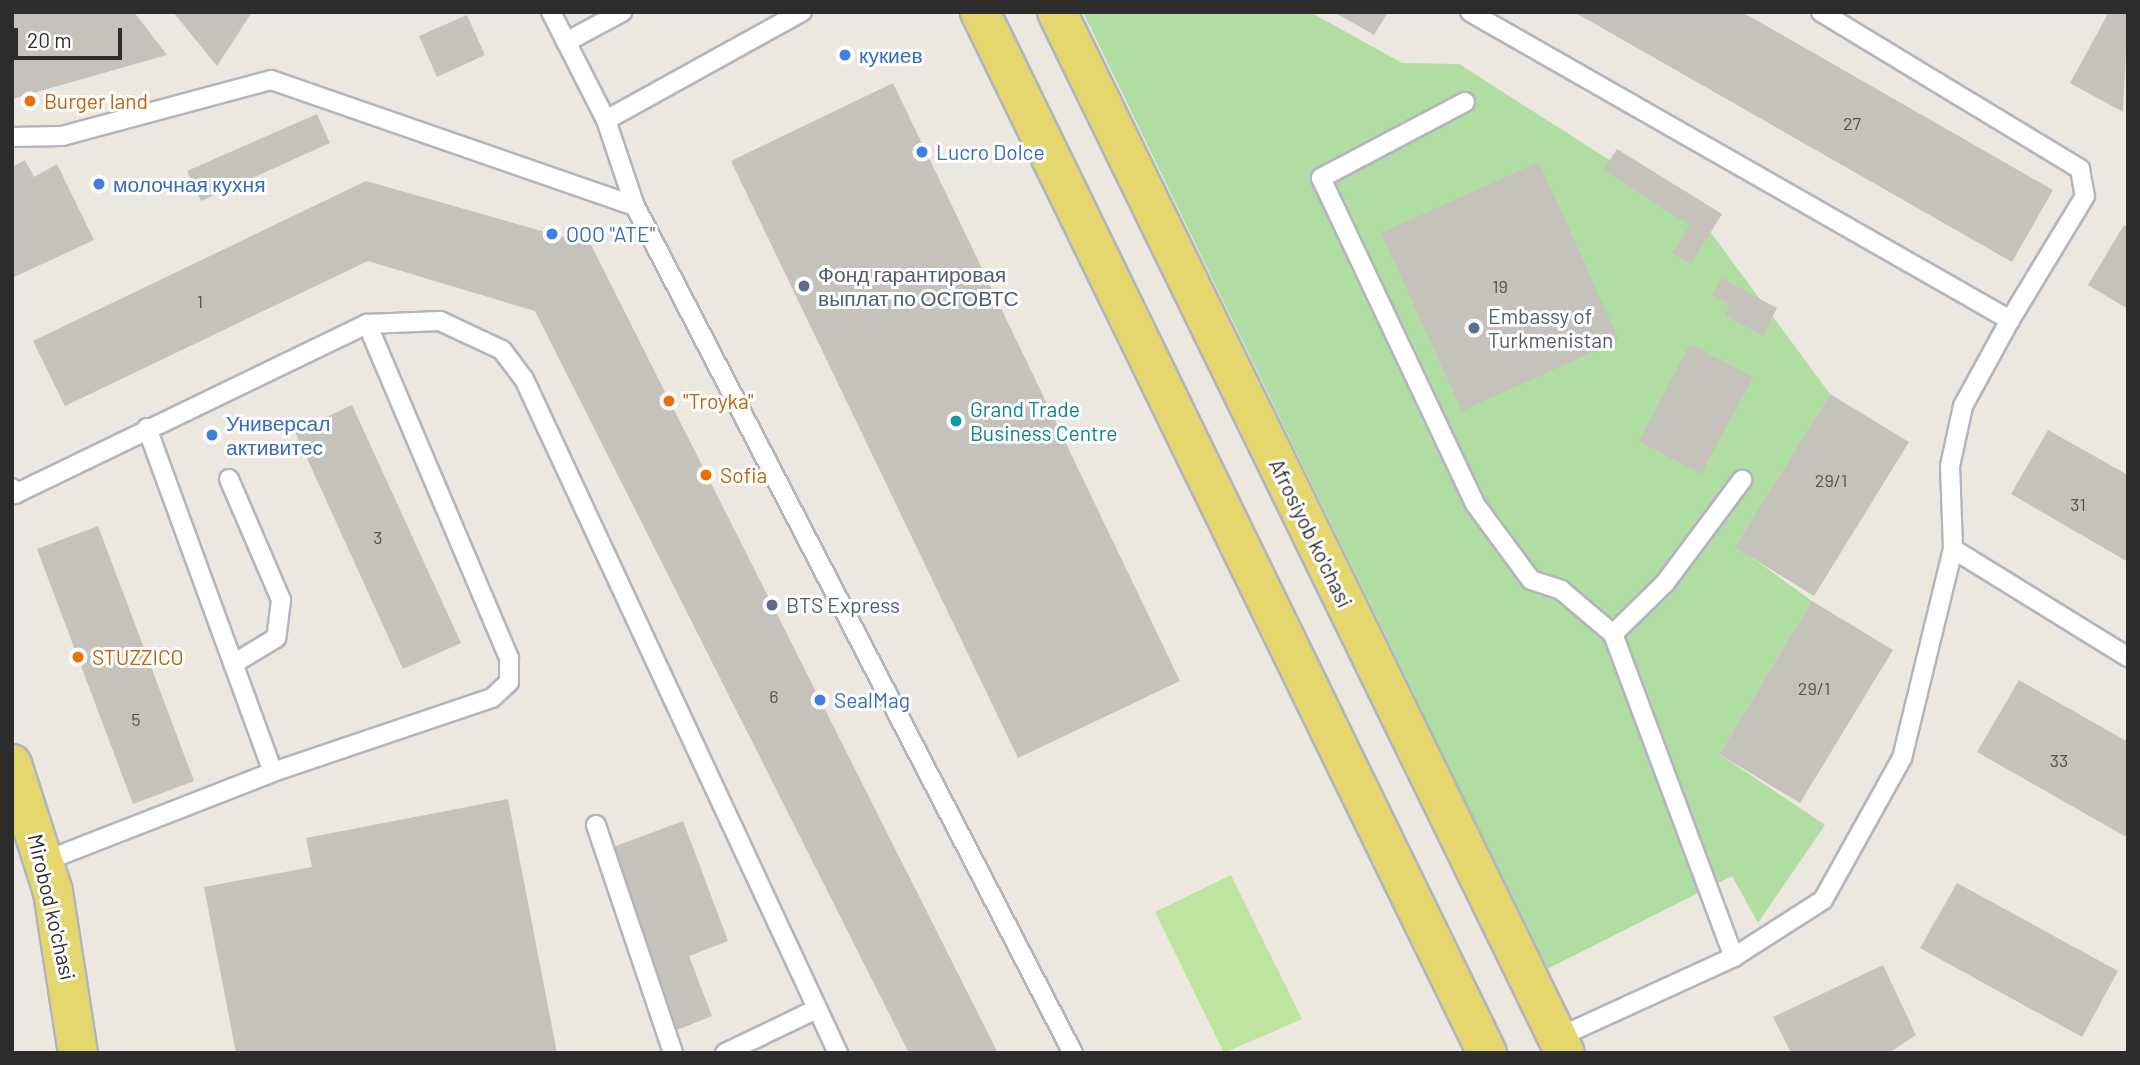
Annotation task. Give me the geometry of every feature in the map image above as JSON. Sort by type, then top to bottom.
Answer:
[{"type":"main road","points":[[980,12],[1488,1053]]},
{"type":"main road","name":"Afrosiyob ko'chasi","points":[[1057,12],[1561,1045]]},
{"type":"main road","name":"Mirobod ko'chasi","points":[[12,764],[45,861],[69,972],[78,1053]]},
{"type":"lane","points":[[551,12],[606,120],[635,206],[1073,1053]]},
{"type":"lane","points":[[566,43],[622,12]]},
{"type":"lane","points":[[606,120],[802,12]]},
{"type":"lane","points":[[1470,12],[2010,320]]},
{"type":"lane","points":[[1561,1045],[1734,957],[1823,900],[1897,768],[1953,550],[1950,466],[1963,405],[2010,320],[2085,196],[2080,169],[1821,12]]},
{"type":"lane","points":[[12,136],[62,136],[271,80],[635,206]]},
{"type":"lane","points":[[1465,103],[1321,178],[1475,504],[1531,580],[1561,590],[1613,634],[1734,957]]},
{"type":"lane","points":[[13,492],[367,324],[440,321],[482,337],[515,363],[838,1053]]},
{"type":"lane","points":[[45,861],[273,772],[492,698],[509,682],[509,658],[367,324]]},
{"type":"lane","points":[[147,428],[273,772]]},
{"type":"lane","points":[[229,479],[281,600],[276,638],[233,664]]},
{"type":"lane","points":[[1613,634],[1665,583],[1741,480]]},
{"type":"lane","points":[[1953,550],[2128,657]]},
{"type":"lane","points":[[596,825],[673,1053]]},
{"type":"lane","points":[[725,1053],[817,1009]]},
{"type":"green space","points":[[1083,12],[1310,12],[1402,63],[1459,64],[1700,218],[1830,394],[1736,546],[1812,601],[1719,754],[1825,825],[1758,923],[1732,876],[1547,969]]},
{"type":"green space","points":[[1231,875],[1302,1019],[1224,1053],[1155,912]]},
{"type":"building","points":[[12,12],[134,12],[167,55],[12,99]]},
{"type":"building","points":[[173,12],[252,12],[217,66]]},
{"type":"building","points":[[1334,12],[1388,12],[1374,35]]},
{"type":"building","points":[[1574,12],[1742,12],[2053,190],[2012,262]]},
{"type":"building","points":[[2109,12],[2128,12],[2123,112],[2070,83]]},
{"type":"building","points":[[467,15],[485,55],[437,77],[419,36]]},
{"type":"building","name":"Grand Trade Business Centre","points":[[893,83],[1180,681],[1018,758],[731,161]]},
{"type":"building","points":[[317,114],[330,143],[201,201],[187,171]]},
{"type":"building","points":[[1617,149],[1722,214],[1691,264],[1672,253],[1690,225],[1603,170]]},
{"type":"building","points":[[25,160],[34,177],[57,164],[94,240],[12,278],[12,167]]},
{"type":"building","points":[[1539,162],[1619,340],[1462,411],[1381,233]]},
{"type":"building","points":[[366,181],[591,245],[998,1053],[909,1053],[535,311],[368,261],[65,406],[33,341]]},
{"type":"building","points":[[2124,225],[2128,227],[2128,309],[2088,285]]},
{"type":"building","points":[[1721,278],[1777,308],[1763,336],[1725,315],[1730,304],[1712,295]]},
{"type":"building","points":[[1690,344],[1753,377],[1701,474],[1639,441]]},
{"type":"building","points":[[1830,394],[1909,442],[1814,596],[1735,547]]},
{"type":"building","points":[[352,405],[461,643],[403,669],[295,432]]},
{"type":"building","points":[[2048,430],[2128,475],[2128,562],[2011,494]]},
{"type":"building","points":[[98,526],[194,781],[133,804],[37,549]]},
{"type":"building","points":[[1812,601],[1893,650],[1800,803],[1719,754]]},
{"type":"building","points":[[2019,680],[2128,742],[2128,838],[1977,752]]},
{"type":"building","points":[[508,799],[557,1053],[236,1053],[204,887],[312,867],[306,838]]},
{"type":"building","points":[[683,821],[728,941],[689,956],[712,1016],[677,1030],[608,849]]},
{"type":"building","points":[[1957,883],[2118,971],[2082,1037],[1920,948]]},
{"type":"building","points":[[1883,965],[1916,1035],[1889,1053],[1791,1053],[1773,1017]]},
{"type":"place","name":"кукиев","points":[[845,55]]},
{"type":"place","name":"Burger land","points":[[30,101]]},
{"type":"place","name":"Lucro Dolce","points":[[922,152]]},
{"type":"place","name":"молочная кухня","points":[[99,184]]},
{"type":"place","name":"OOO \"ATE\"","points":[[552,234]]},
{"type":"place","name":"Фонд гарантировая выплат по ОСГОВТС","points":[[804,286]]},
{"type":"place","name":"Embassy of Turkmenistan","points":[[1474,328]]},
{"type":"place","name":"\"Troyka\"","points":[[669,401]]},
{"type":"place","name":"Grand Trade Business Centre","points":[[956,421]]},
{"type":"place","name":"Универсал активитес","points":[[212,435]]},
{"type":"place","name":"Sofia","points":[[706,475]]},
{"type":"place","name":"BTS Express","points":[[772,605]]},
{"type":"place","name":"STUZZICO","points":[[78,657]]},
{"type":"place","name":"SealMag","points":[[820,700]]}]
